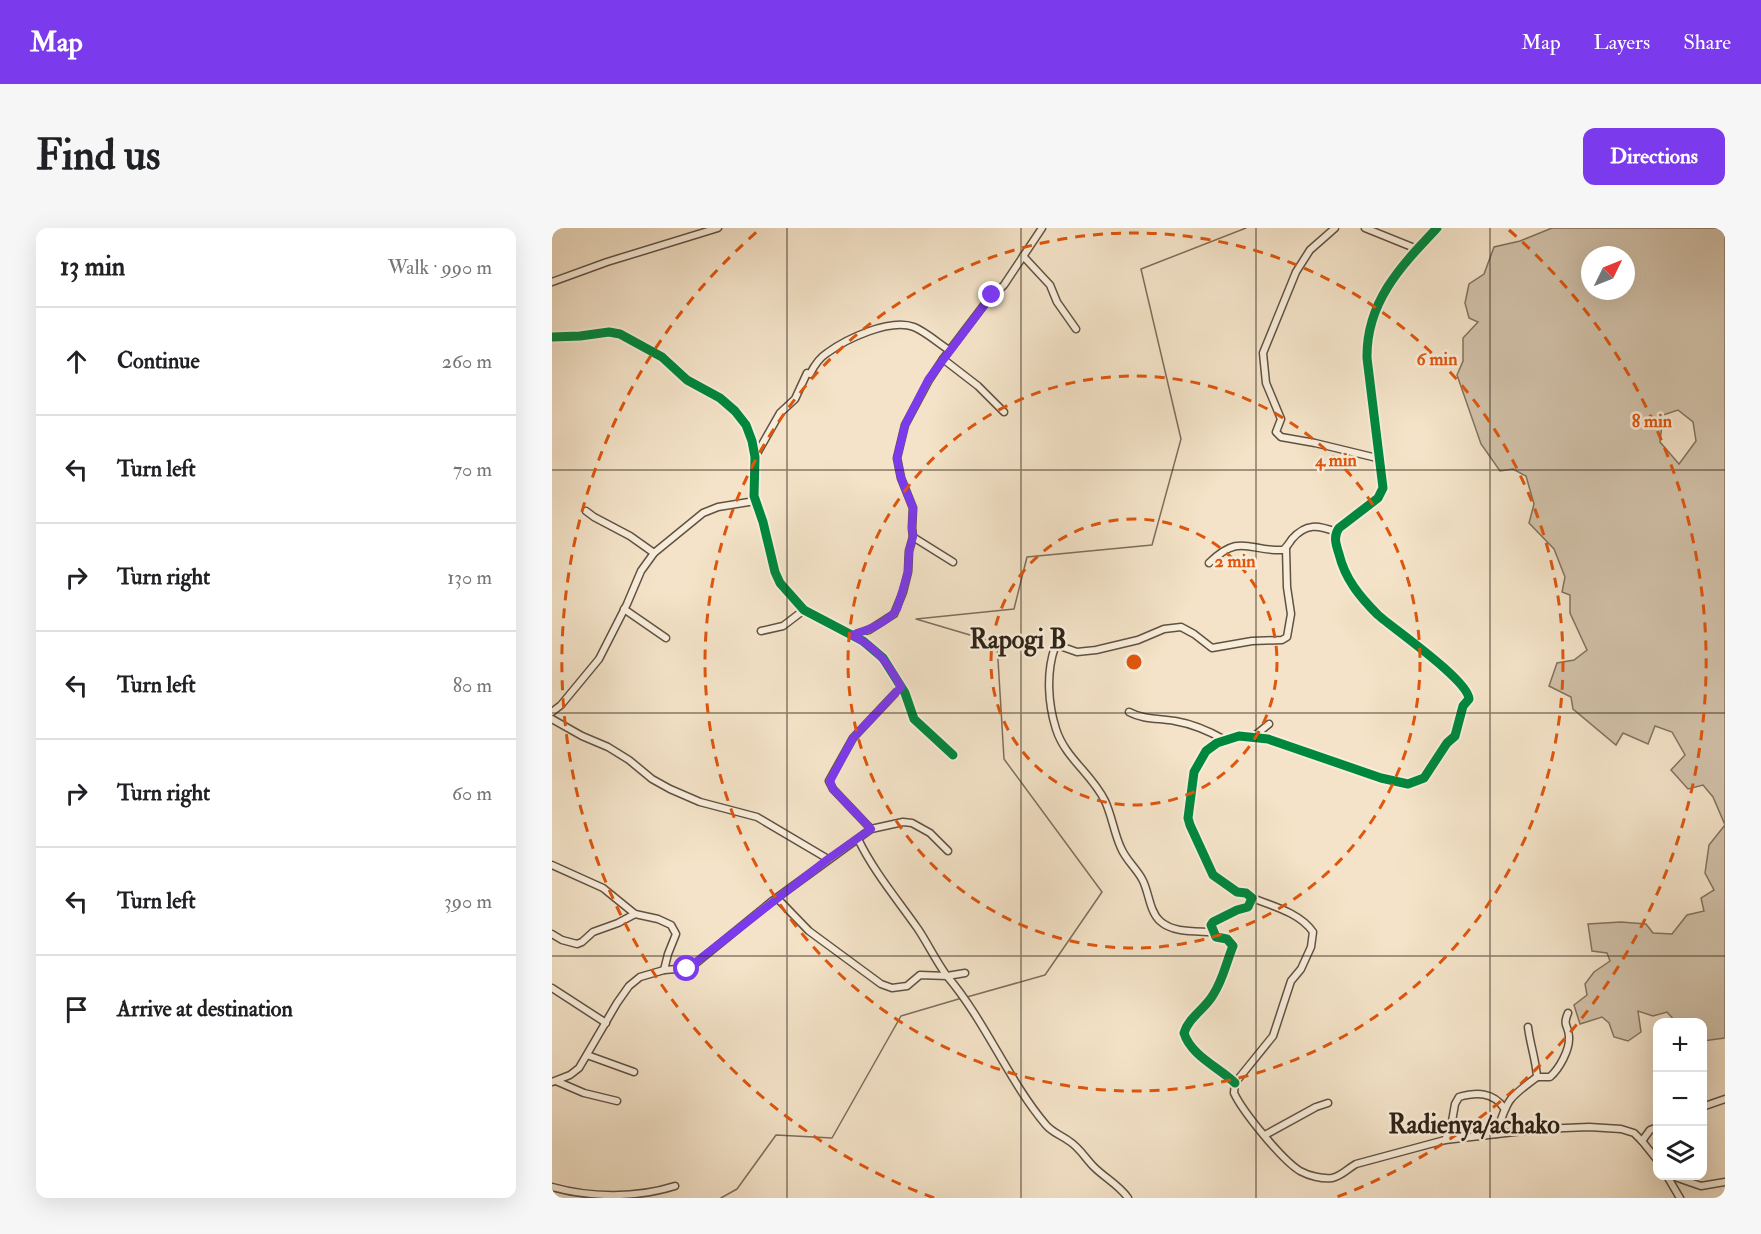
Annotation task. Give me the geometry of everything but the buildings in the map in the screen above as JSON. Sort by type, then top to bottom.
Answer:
[{"type":"street","points":[[552,282],[718,228]]},
{"type":"street","points":[[852,635],[869,630],[894,614],[906,582],[909,551],[913,537],[913,508],[901,478],[897,458],[905,425],[928,380],[984,304],[1004,285],[1042,228]]},
{"type":"street","points":[[1335,228],[1310,250],[1296,272],[1263,353],[1266,383],[1281,419],[1276,432],[1281,437],[1381,459]]},
{"type":"street","points":[[1365,228],[1417,249]]},
{"type":"street","points":[[1437,228],[1396,273],[1373,317],[1367,338],[1369,376],[1383,488],[1381,493],[1336,532],[1335,542],[1340,561],[1351,585],[1380,617],[1434,659],[1468,693],[1468,701],[1463,706],[1455,736],[1444,747],[1424,778],[1408,784],[1381,778],[1268,739],[1253,737],[1239,736],[1225,740],[1211,747],[1198,760],[1194,772],[1188,818],[1214,875],[1238,892],[1246,893],[1252,898],[1288,912],[1309,925],[1313,932],[1311,947],[1301,969],[1291,981],[1273,1036],[1236,1083],[1234,1092],[1236,1098],[1265,1135],[1299,1170],[1328,1178],[1342,1175],[1356,1164],[1445,1140],[1541,1129],[1589,1127],[1621,1129],[1634,1133],[1653,1155]]},
{"type":"street","points":[[1023,256],[1050,285],[1057,302],[1076,329]]},
{"type":"street","points":[[754,457],[780,413],[795,399],[808,374],[826,353],[875,328],[896,324],[914,327],[949,350]]},
{"type":"street","points":[[552,337],[609,332],[620,334],[662,357],[687,380],[720,398],[735,411],[746,425],[752,441],[756,501],[774,572],[780,583],[804,610],[852,635],[883,657],[901,687],[914,719],[953,754]]},
{"type":"street","points":[[943,359],[978,386],[1004,412]]},
{"type":"street","points":[[552,712],[561,705],[599,659],[641,571],[654,552],[704,513],[718,507],[756,501]]},
{"type":"street","points":[[586,511],[654,552]]},
{"type":"street","points":[[1209,563],[1226,550],[1246,544],[1268,550],[1283,550],[1299,531],[1309,526],[1322,527],[1336,532]]},
{"type":"street","points":[[913,537],[953,562]]},
{"type":"street","points":[[1212,932],[1173,929],[1155,916],[1142,879],[1125,858],[1119,845],[1104,800],[1065,750],[1056,729],[1050,702],[1050,660],[1055,647],[1060,646],[1077,652],[1096,650],[1138,640],[1164,629],[1181,627],[1212,648],[1252,641],[1282,640],[1287,637],[1291,614],[1287,587],[1286,548]]},
{"type":"street","points":[[624,609],[666,638]]},
{"type":"street","points":[[760,631],[783,626],[804,610]]},
{"type":"street","points":[[871,829],[833,789],[830,781],[853,738],[901,687]]},
{"type":"street","points":[[1129,712],[1139,718],[1176,721],[1205,729],[1225,740]]},
{"type":"street","points":[[552,719],[608,747],[629,760],[652,779],[684,796],[757,818],[828,859]]},
{"type":"street","points":[[1253,737],[1269,724]]},
{"type":"street","points":[[554,1082],[570,1076],[579,1068],[629,986],[640,977],[664,970],[690,968],[739,927],[871,829],[903,822],[912,823],[930,833],[948,851]]},
{"type":"street","points":[[858,839],[867,859],[920,932],[934,959],[965,998],[1020,1089],[1046,1124],[1054,1134],[1070,1141],[1128,1198]]},
{"type":"street","points":[[552,865],[603,888],[635,914],[658,919],[671,925],[676,934],[664,970]]},
{"type":"street","points":[[777,898],[809,931],[881,984],[892,988],[907,986],[920,975],[947,976],[965,973]]},
{"type":"street","points":[[1236,1083],[1199,1054],[1184,1033],[1186,1026],[1208,1003],[1221,982],[1233,946],[1227,939],[1216,937],[1211,925],[1237,910],[1248,907],[1252,898]]},
{"type":"street","points":[[552,934],[562,940],[577,944],[593,932],[635,914]]},
{"type":"street","points":[[552,988],[606,1023]]},
{"type":"street","points":[[1496,1134],[1504,1108],[1517,1090],[1537,1077],[1550,1077],[1560,1066],[1569,1039],[1564,1022],[1568,1013]]},
{"type":"street","points":[[1528,1028],[1537,1077]]},
{"type":"street","points":[[587,1055],[634,1072]]},
{"type":"street","points":[[554,1082],[584,1093],[617,1101]]},
{"type":"street","points":[[1445,1140],[1451,1127],[1455,1104],[1460,1097],[1476,1093],[1484,1094],[1498,1100],[1504,1108]]},
{"type":"street","points":[[1707,1105],[1725,1099]]},
{"type":"street","points":[[1265,1135],[1316,1107],[1328,1103]]},
{"type":"street","points":[[1642,1141],[1653,1130]]},
{"type":"street","points":[[1669,1180],[1680,1198]]},
{"type":"street","points":[[1684,1180],[1701,1186],[1725,1182]]},
{"type":"street","points":[[552,1187],[571,1192],[626,1197],[648,1194],[675,1186]]},
{"type":"shaded area","points":[[1552,228],[1725,228],[1725,825],[1713,797],[1703,785],[1688,789],[1671,770],[1685,755],[1672,732],[1655,726],[1648,744],[1623,733],[1616,745],[1573,709],[1571,697],[1549,686],[1557,663],[1574,660],[1587,650],[1570,613],[1570,595],[1562,592],[1565,577],[1554,549],[1529,523],[1534,504],[1526,476],[1513,469],[1500,471],[1481,444],[1457,375],[1463,361],[1463,338],[1478,322],[1469,318],[1465,303],[1469,284],[1484,274],[1494,247],[1520,241]],"holes":[[[1678,410],[1693,422],[1696,441],[1679,464],[1660,442],[1663,415]]]},
{"type":"shaded area","points":[[1725,825],[1725,1038],[1707,1040],[1707,1018],[1672,1018],[1667,1012],[1653,1016],[1638,1011],[1641,1032],[1628,1041],[1614,1037],[1609,1023],[1602,1017],[1580,1024],[1574,1005],[1587,995],[1585,984],[1594,972],[1610,961],[1607,953],[1592,951],[1588,924],[1621,922],[1646,924],[1653,933],[1672,934],[1687,915],[1704,911],[1701,898],[1714,890],[1705,873],[1709,845]]},
{"type":"waterway","points":[[967,997],[1045,975],[1102,892],[1004,759],[997,643],[916,619],[1014,609],[1027,557],[1152,545],[1181,439],[1141,269],[1246,228]]},
{"type":"waterway","points":[[721,1198],[737,1189],[776,1135],[832,1138],[901,1016],[962,998]]},
{"type":"cycle path","points":[[1235,1083],[1199,1055],[1184,1033],[1186,1027],[1210,1000],[1222,977],[1233,946],[1227,939],[1216,937],[1211,925],[1237,910],[1248,907],[1252,898],[1246,893],[1237,892],[1213,875],[1190,825],[1188,818],[1194,772],[1206,751],[1217,743],[1239,736],[1268,739],[1381,778],[1408,784],[1424,778],[1447,743],[1455,736],[1463,706],[1469,699],[1457,680],[1378,615],[1365,601],[1345,572],[1336,541],[1339,528],[1378,498],[1383,488],[1367,358],[1372,319],[1388,286],[1437,228]]},
{"type":"cycle path","points":[[552,337],[609,332],[620,334],[662,357],[687,380],[720,398],[735,411],[746,425],[752,441],[755,457],[754,496],[780,583],[804,610],[863,641],[883,658],[905,693],[914,719],[953,755]]},
{"type":"district","name":"Rapogi B","points":[[1018,640]]},
{"type":"district","name":"Radienya/achako","points":[[1474,1125]]},
{"type":"route","points":[[687,969],[771,902],[871,829],[830,785],[831,775],[853,738],[901,687],[883,657],[852,635],[869,630],[894,614],[897,609],[908,572],[909,551],[913,537],[913,508],[901,478],[897,458],[898,448],[905,425],[928,380],[992,295]]}]
